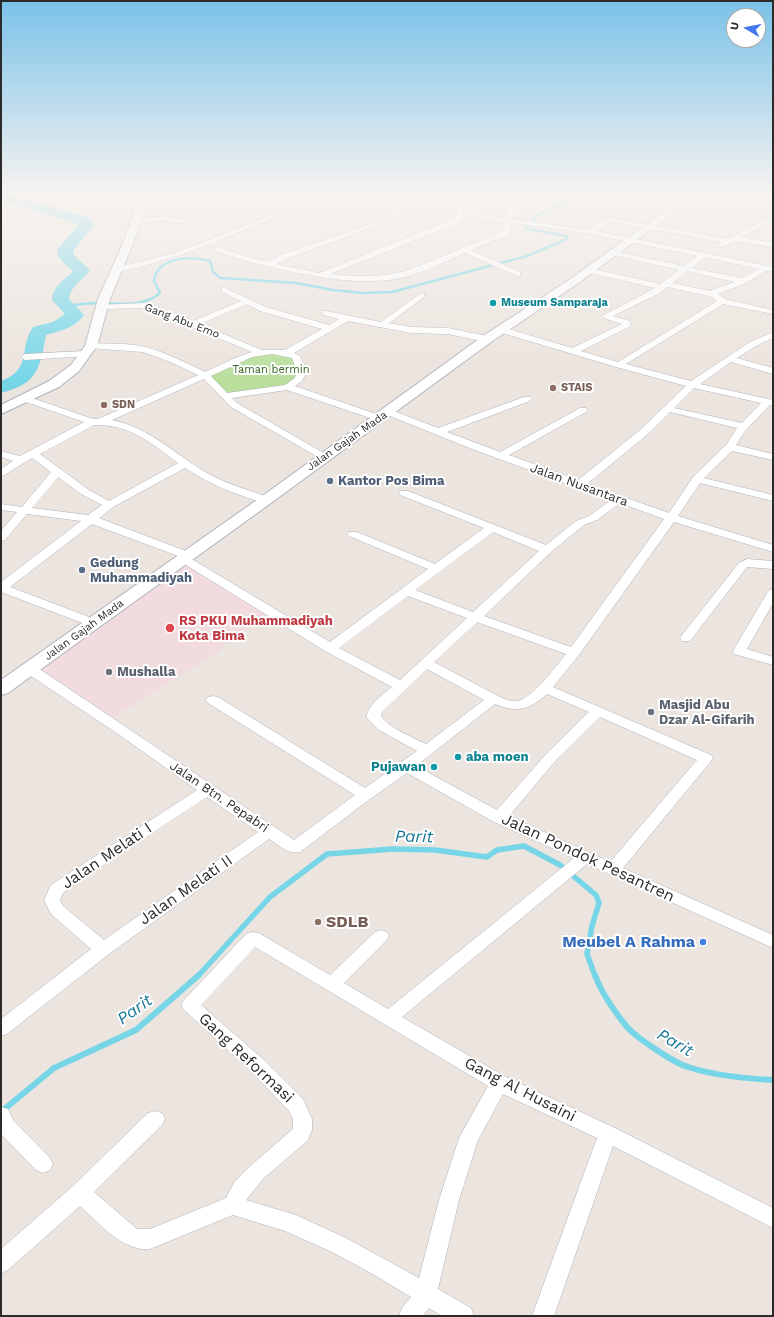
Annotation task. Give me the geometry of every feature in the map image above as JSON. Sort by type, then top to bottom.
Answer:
[{"type":"main road","points":[[1,410],[54,384],[72,371],[88,350],[102,304],[123,255]]},
{"type":"main road","name":"Jalan Gajah Mada","points":[[1,689],[185,556],[266,500],[487,339],[610,255]]},
{"type":"street","points":[[118,270],[138,266],[171,255]]},
{"type":"street","points":[[235,255],[319,275],[365,279],[391,278],[414,271],[452,255]]},
{"type":"street","points":[[268,264],[289,255]]},
{"type":"street","points":[[319,275],[372,255]]},
{"type":"street","points":[[476,255],[517,274]]},
{"type":"street","points":[[624,255],[743,282]]},
{"type":"street","points":[[573,351],[626,325],[627,323],[625,322],[606,316],[664,285],[703,255]]},
{"type":"street","points":[[706,255],[769,269]]},
{"type":"street","points":[[715,295],[713,293],[743,282],[769,269]]},
{"type":"street","points":[[589,270],[715,295],[722,301],[773,312]]},
{"type":"street","points":[[225,290],[263,309],[329,328]]},
{"type":"street","points":[[383,324],[421,295]]},
{"type":"street","points":[[193,324],[248,301]]},
{"type":"street","points":[[619,365],[722,301]]},
{"type":"street","name":"Gang Abu Emo","points":[[102,304],[146,305],[260,352]]},
{"type":"street","points":[[326,313],[411,330],[448,331],[487,339]]},
{"type":"street","points":[[287,353],[345,318]]},
{"type":"street","points":[[502,330],[619,365],[729,394],[770,402]]},
{"type":"street","points":[[580,484],[644,432],[693,384],[728,359],[753,344],[772,337]]},
{"type":"street","points":[[25,357],[88,350],[129,348],[147,351],[168,358],[205,375],[234,405],[323,457]]},
{"type":"street","points":[[1,474],[21,460],[96,421],[181,387],[229,364],[260,352],[278,351],[296,356],[302,371],[299,379],[288,387],[225,396]]},
{"type":"street","points":[[728,359],[773,371]]},
{"type":"street","name":"Jalan Nusantara","points":[[288,387],[438,432],[671,518],[773,549]]},
{"type":"street","points":[[26,399],[96,421],[117,422],[130,426],[210,479],[266,500]]},
{"type":"street","points":[[438,432],[527,399]]},
{"type":"street","points":[[426,663],[493,699],[511,705],[519,706],[534,698],[545,688],[574,652],[671,518],[697,479],[730,447],[743,426],[770,402]]},
{"type":"street","points":[[668,409],[743,426]]},
{"type":"street","points":[[500,456],[583,410]]},
{"type":"street","points":[[730,447],[773,457]]},
{"type":"street","points":[[1,454],[21,460]]},
{"type":"street","points":[[33,454],[85,492],[109,505]]},
{"type":"street","points":[[1,588],[109,505],[186,464]]},
{"type":"street","points":[[1,538],[57,472]]},
{"type":"street","points":[[697,479],[773,498]]},
{"type":"street","points":[[404,494],[492,526],[547,550]]},
{"type":"street","points":[[426,750],[378,723],[374,718],[376,710],[547,550],[580,523],[593,518],[619,499]]},
{"type":"street","points":[[1,507],[90,519],[185,556],[330,648],[401,686]]},
{"type":"street","points":[[330,648],[437,569],[492,526]]},
{"type":"street","points":[[353,534],[437,569]]},
{"type":"street","points":[[686,638],[743,565],[747,563],[773,565]]},
{"type":"street","points":[[1,588],[93,623]]},
{"type":"street","points":[[406,591],[574,652]]},
{"type":"street","points":[[773,593],[739,651],[773,661]]},
{"type":"street","name":"Jalan Btn. Pepabri","points":[[30,669],[126,732],[207,790],[294,848],[365,795],[406,767],[493,699]]},
{"type":"street","points":[[545,688],[706,758],[612,870]]},
{"type":"street","points":[[213,700],[365,795]]},
{"type":"street","points":[[500,818],[552,756],[598,711]]},
{"type":"street","name":"Jalan Pondok Pesantren","points":[[406,767],[500,818],[773,942]]},
{"type":"street","name":"Jalan Melati I","points":[[103,949],[57,910],[52,900],[54,893],[70,879],[207,790]]},
{"type":"street","name":"Jalan Melati II","points":[[1,1029],[103,949],[270,831]]},
{"type":"street","points":[[389,1018],[585,857]]},
{"type":"street","points":[[331,985],[381,936]]},
{"type":"street","name":"Gang Al Husaini","points":[[190,1005],[253,938],[499,1083],[608,1134],[773,1218]]},
{"type":"street","name":"Gang Reformasi","points":[[190,1005],[258,1066],[296,1105],[303,1120],[301,1134],[256,1173],[242,1188],[233,1205]]},
{"type":"street","points":[[410,1316],[426,1294],[449,1200],[469,1138],[499,1083]]},
{"type":"street","points":[[1,1115],[6,1126],[43,1164]]},
{"type":"street","points":[[1,1263],[80,1193],[155,1119]]},
{"type":"street","points":[[543,1316],[608,1134]]},
{"type":"street","points":[[80,1193],[131,1238],[141,1240],[150,1239],[233,1205],[289,1222],[340,1245],[379,1266],[463,1316]]},
{"type":"shaded area","name":"RS PKU Muhammadiyah Kota Bima","points":[[183,562],[267,614],[227,642],[221,650],[112,718],[37,669]]},
{"type":"green space","name":"Taman bermin","points":[[267,352],[293,358],[298,369],[293,380],[281,386],[272,388],[228,394],[215,382],[210,374],[235,363]]},
{"type":"waterway","points":[[1,387],[20,379],[26,374],[32,362],[37,334],[39,331],[59,326],[75,315],[60,300],[62,291],[82,270],[66,255]]},
{"type":"waterway","points":[[66,306],[93,303],[130,304],[146,301],[160,293],[154,281],[161,267],[168,262],[194,258],[210,261],[213,272],[221,278],[296,283],[333,290],[362,293],[392,292],[528,255]]},
{"type":"waterway","name":"Parit","points":[[199,975],[270,897],[327,854],[393,849],[435,850],[487,857],[497,850],[524,846],[560,865],[596,895],[599,903],[592,926],[587,954],[595,976]]},
{"type":"waterway","name":"Parit","points":[[1,1112],[54,1068],[136,1030],[199,975]]},
{"type":"waterway","name":"Parit","points":[[595,975],[601,989],[627,1027],[656,1050],[682,1065],[709,1073],[773,1080]]},
{"type":"place","name":"Museum Samparaja","points":[[493,303]]},
{"type":"place","name":"STAIS","points":[[553,388]]},
{"type":"place","name":"SDN","points":[[104,405]]},
{"type":"place","name":"Kantor Pos Bima","points":[[330,481]]},
{"type":"place","name":"Gedung Muhammadiyah","points":[[82,570]]},
{"type":"place","name":"RS PKU Muhammadiyah Kota Bima","points":[[170,628]]},
{"type":"place","name":"Mushalla","points":[[109,672]]},
{"type":"place","name":"Masjid Abu Dzar Al-Gifarih","points":[[651,712]]},
{"type":"place","name":"aba moen","points":[[458,757]]},
{"type":"place","name":"Pujawan","points":[[434,767]]},
{"type":"place","name":"SDLB","points":[[318,922]]},
{"type":"place","name":"Meubel A Rahma","points":[[703,942]]}]
